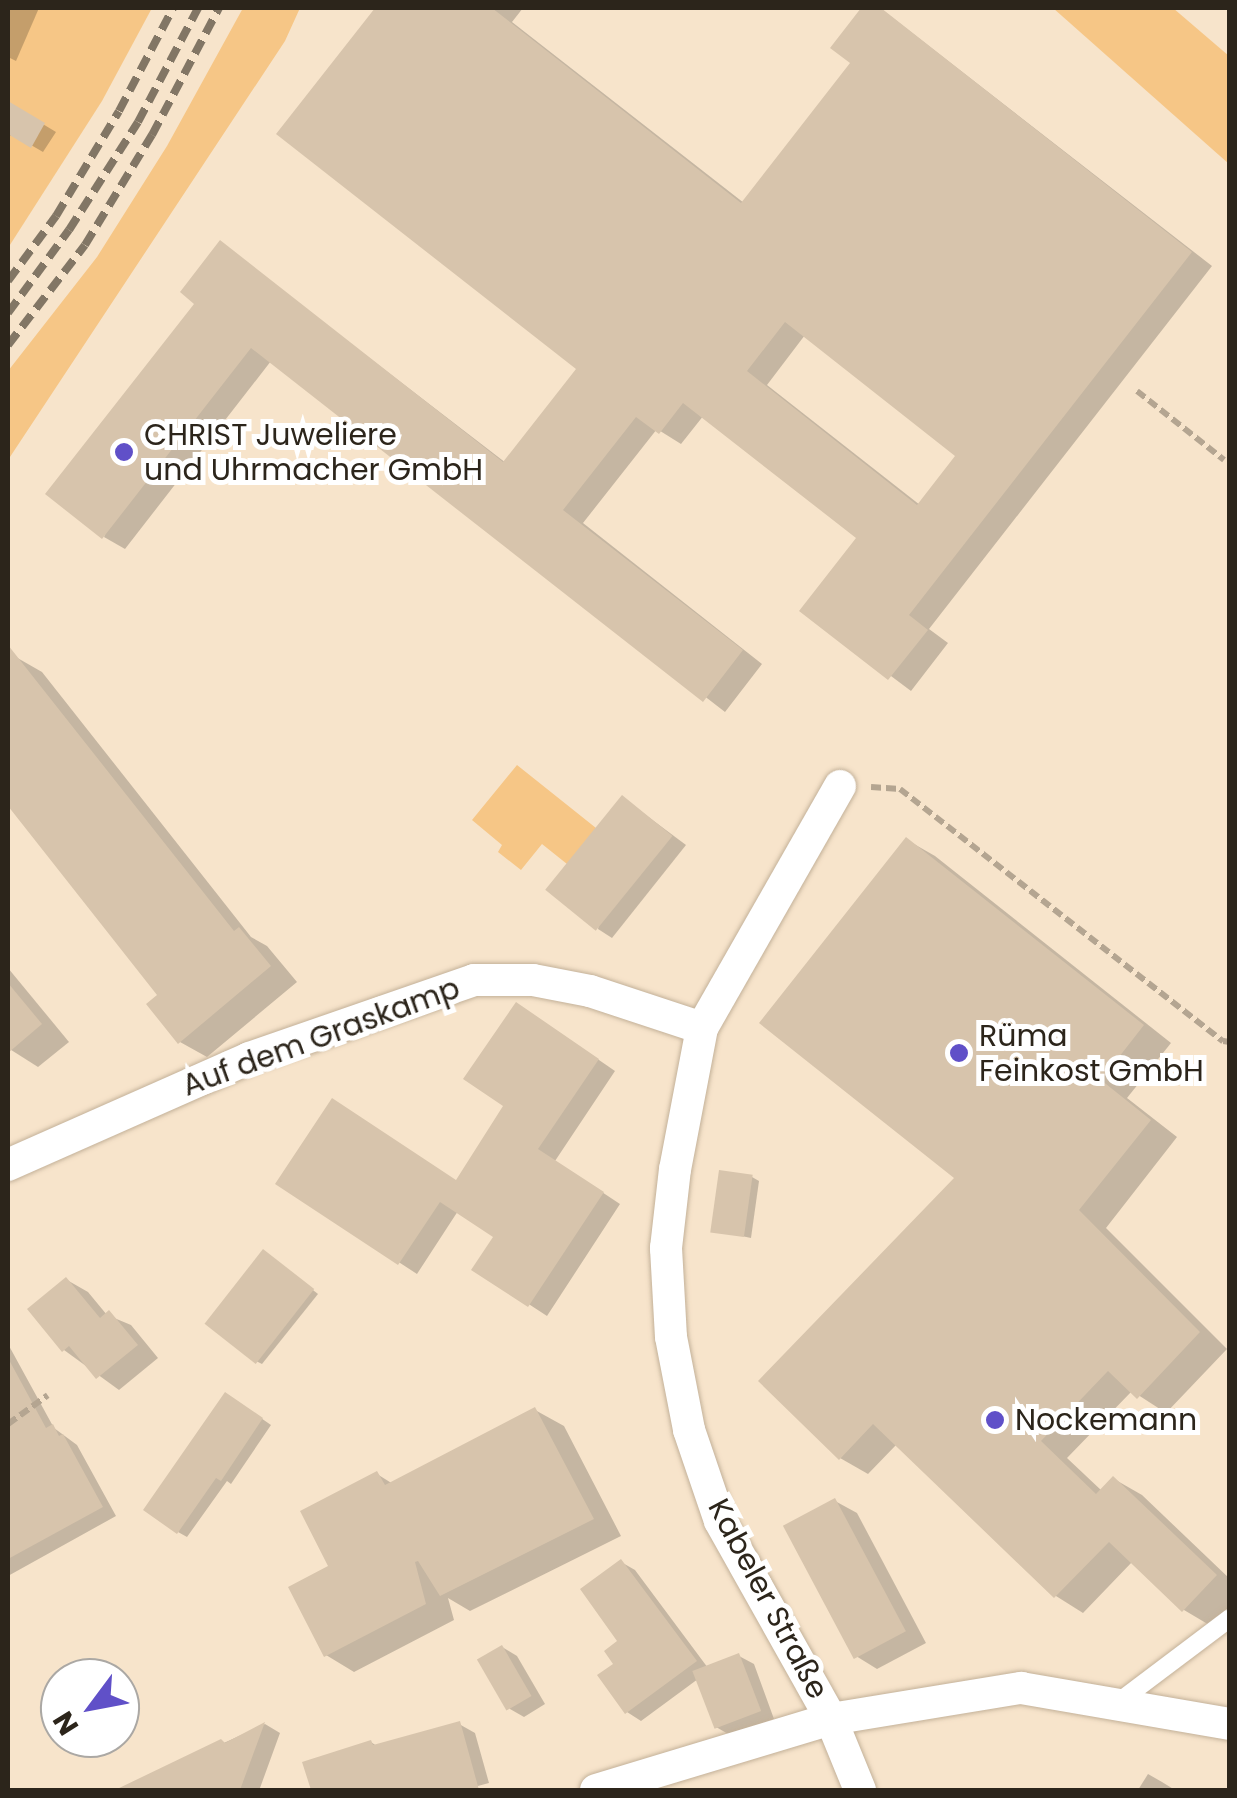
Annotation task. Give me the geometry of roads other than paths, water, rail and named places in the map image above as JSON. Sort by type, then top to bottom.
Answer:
[{"type":"street","name":"Kabeler Straße","points":[[840,786],[702,1028],[675,1169],[666,1248],[671,1337],[689,1430],[720,1520],[831,1719],[860,1790]]},
{"type":"street","name":"Auf dem Graskamp","points":[[8,1165],[249,1058],[474,980],[533,980],[590,991],[702,1028]]},
{"type":"street","points":[[596,1790],[831,1719],[1021,1688],[1230,1724]]},
{"type":"lane","points":[[1116,1704],[1230,1618]]},
{"type":"railway","points":[[8,281],[56,216],[119,111],[173,8]]},
{"type":"railway","points":[[8,313],[69,230],[138,122],[198,8]]},
{"type":"railway","points":[[8,345],[85,245],[152,135],[219,8]]},
{"type":"place","name":"CHRIST Juweliere und Uhrmacher GmbH","points":[[124,452]]},
{"type":"place","name":"Rüma Feinkost GmbH","points":[[959,1053]]},
{"type":"place","name":"Nockemann","points":[[995,1420]]}]
